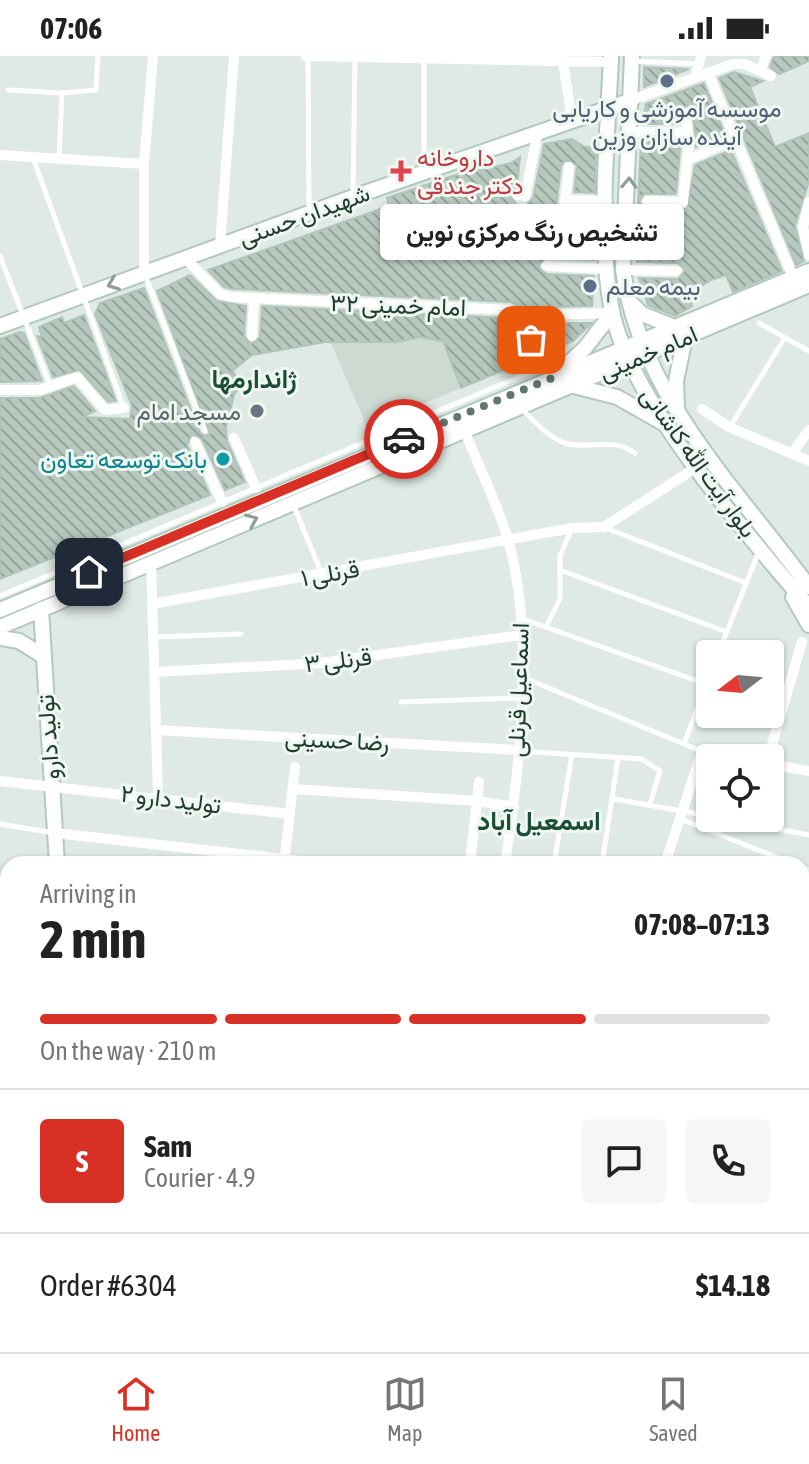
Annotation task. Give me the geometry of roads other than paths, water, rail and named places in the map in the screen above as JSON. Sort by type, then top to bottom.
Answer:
[{"type":"main road","name":"بلوار آیت الله کاشانی","points":[[611,59],[606,269],[612,313],[628,355],[667,426],[761,548],[809,587]]},
{"type":"main road","name":"بلوار آیت الله کاشانی","points":[[632,59],[623,270],[627,298],[645,348],[677,412],[785,567],[809,607]]},
{"type":"main road","name":"شهیدان حسنی","points":[[0,326],[353,197],[632,100]]},
{"type":"main road","name":"امام خمینی","points":[[0,627],[570,385],[628,355],[805,281]]},
{"type":"main road","points":[[627,298],[642,314],[681,333],[676,381],[677,412]]},
{"type":"main road","points":[[549,372],[585,348],[612,313]]},
{"type":"main road","name":"امام خمینی","points":[[0,610],[549,372],[628,355]]},
{"type":"main road","points":[[570,385],[617,397],[667,426]]},
{"type":"main road","name":"بلوار آیت الله کاشانی","points":[[785,567],[809,576]]},
{"type":"main road","name":"بلوار آیت الله کاشانی","points":[[785,567],[809,625]]},
{"type":"main road","name":"تولید دارو","points":[[41,609],[56,856]]},
{"type":"main road","points":[[0,638],[19,641],[43,656]]},
{"type":"street","points":[[144,273],[144,164],[153,56]]},
{"type":"street","points":[[220,246],[234,56]]},
{"type":"street","points":[[307,56],[611,59]]},
{"type":"street","points":[[632,100],[708,73],[734,60],[766,73],[766,56]]},
{"type":"street","points":[[562,58],[572,120]]},
{"type":"street","points":[[695,78],[700,60]]},
{"type":"street","points":[[708,73],[736,139],[805,281]]},
{"type":"street","points":[[647,201],[683,202],[687,160],[685,114]]},
{"type":"street","points":[[517,195],[525,196],[538,131]]},
{"type":"street","points":[[630,132],[686,132]]},
{"type":"street","points":[[687,160],[736,139]]},
{"type":"street","points":[[0,155],[144,164]]},
{"type":"street","points":[[563,216],[569,167]]},
{"type":"street","points":[[565,200],[607,201]]},
{"type":"street","points":[[809,202],[803,227],[809,255]]},
{"type":"street","points":[[186,259],[220,294],[254,299],[252,336]]},
{"type":"street","points":[[546,266],[606,269]]},
{"type":"street","points":[[623,270],[677,271]]},
{"type":"street","name":"امام خمینی ۳۲","points":[[254,299],[510,310],[517,314],[549,372]]},
{"type":"street","points":[[541,315],[612,313]]},
{"type":"street","points":[[0,390],[40,390],[77,377],[105,410],[124,408]]},
{"type":"street","points":[[702,409],[729,427],[809,461]]},
{"type":"street","name":"اسماعیل قرنلی","points":[[464,429],[508,542],[522,619],[514,807],[506,856]]},
{"type":"street","points":[[792,453],[809,430]]},
{"type":"street","points":[[234,438],[256,488]]},
{"type":"street","points":[[195,442],[222,502]]},
{"type":"street","points":[[604,527],[697,467]]},
{"type":"street","name":"قرنلی ۱","points":[[152,604],[572,528],[604,527]]},
{"type":"street","points":[[151,562],[158,797]]},
{"type":"street","name":"قرنلی ۳","points":[[155,672],[321,663],[521,635]]},
{"type":"street","points":[[772,744],[802,642]]},
{"type":"street","name":"رضا حسینی","points":[[156,730],[517,750]]},
{"type":"street","points":[[285,856],[295,767]]},
{"type":"street","points":[[784,767],[809,771]]},
{"type":"street","points":[[668,856],[696,769]]},
{"type":"street","name":"تولید دارو ۲","points":[[0,781],[290,814]]},
{"type":"street","points":[[471,856],[479,782]]},
{"type":"street","points":[[293,789],[477,801],[514,807]]},
{"type":"street","points":[[55,833],[237,856]]},
{"type":"lane","points":[[8,90],[62,93],[96,90],[98,56]]},
{"type":"lane","points":[[307,56],[309,214]]},
{"type":"lane","points":[[353,197],[355,57]]},
{"type":"lane","points":[[424,58],[424,172]]},
{"type":"lane","points":[[632,59],[700,60]]},
{"type":"lane","points":[[59,159],[62,93]]},
{"type":"lane","points":[[33,157],[124,408]]},
{"type":"lane","points":[[0,256],[51,387]]},
{"type":"lane","points":[[144,273],[205,431]]},
{"type":"lane","points":[[759,323],[809,351]]},
{"type":"lane","points":[[729,427],[784,339]]},
{"type":"lane","name":"امام خمینی","points":[[0,596],[256,488],[549,372]]},
{"type":"lane","points":[[519,406],[544,431],[565,443],[623,444],[635,453]]},
{"type":"lane","points":[[292,503],[322,574]]},
{"type":"lane","points":[[604,527],[746,583]]},
{"type":"lane","points":[[547,625],[560,599],[560,556],[572,528]]},
{"type":"lane","points":[[724,640],[761,548]]},
{"type":"lane","points":[[560,570],[727,632]]},
{"type":"lane","points":[[522,619],[547,625],[696,680]]},
{"type":"lane","points":[[153,637],[241,634]]},
{"type":"lane","points":[[521,677],[696,749]]},
{"type":"lane","points":[[401,702],[520,698]]},
{"type":"lane","points":[[684,744],[696,711]]},
{"type":"lane","points":[[517,750],[642,759],[660,771],[650,804]]},
{"type":"lane","points":[[555,856],[572,754]]},
{"type":"lane","points":[[603,856],[618,758]]},
{"type":"lane","points":[[614,799],[650,804],[681,814],[769,856]]},
{"type":"lane","points":[[681,814],[696,815]]},
{"type":"lane","points":[[0,824],[55,833]]},
{"type":"lane","points":[[784,830],[809,835]]},
{"type":"place","name":"موسسه آموزشی و کاریابی آینده سازان وزین","points":[[667,81]]},
{"type":"place","name":"داروخانه دکتر جندقی","points":[[401,171]]},
{"type":"place","name":"بیمه معلم","points":[[590,286]]},
{"type":"place","name":"تشخیص رنگ مرکزی نوین","points":[[531,340]]},
{"type":"place","name":"مسجد امام","points":[[257,411]]},
{"type":"place","name":"بانک توسعه تعاون","points":[[223,459]]},
{"type":"district","name":"ژاندارمها","points":[[254,379]]},
{"type":"district","name":"اسمعیل آباد","points":[[539,821]]}]
